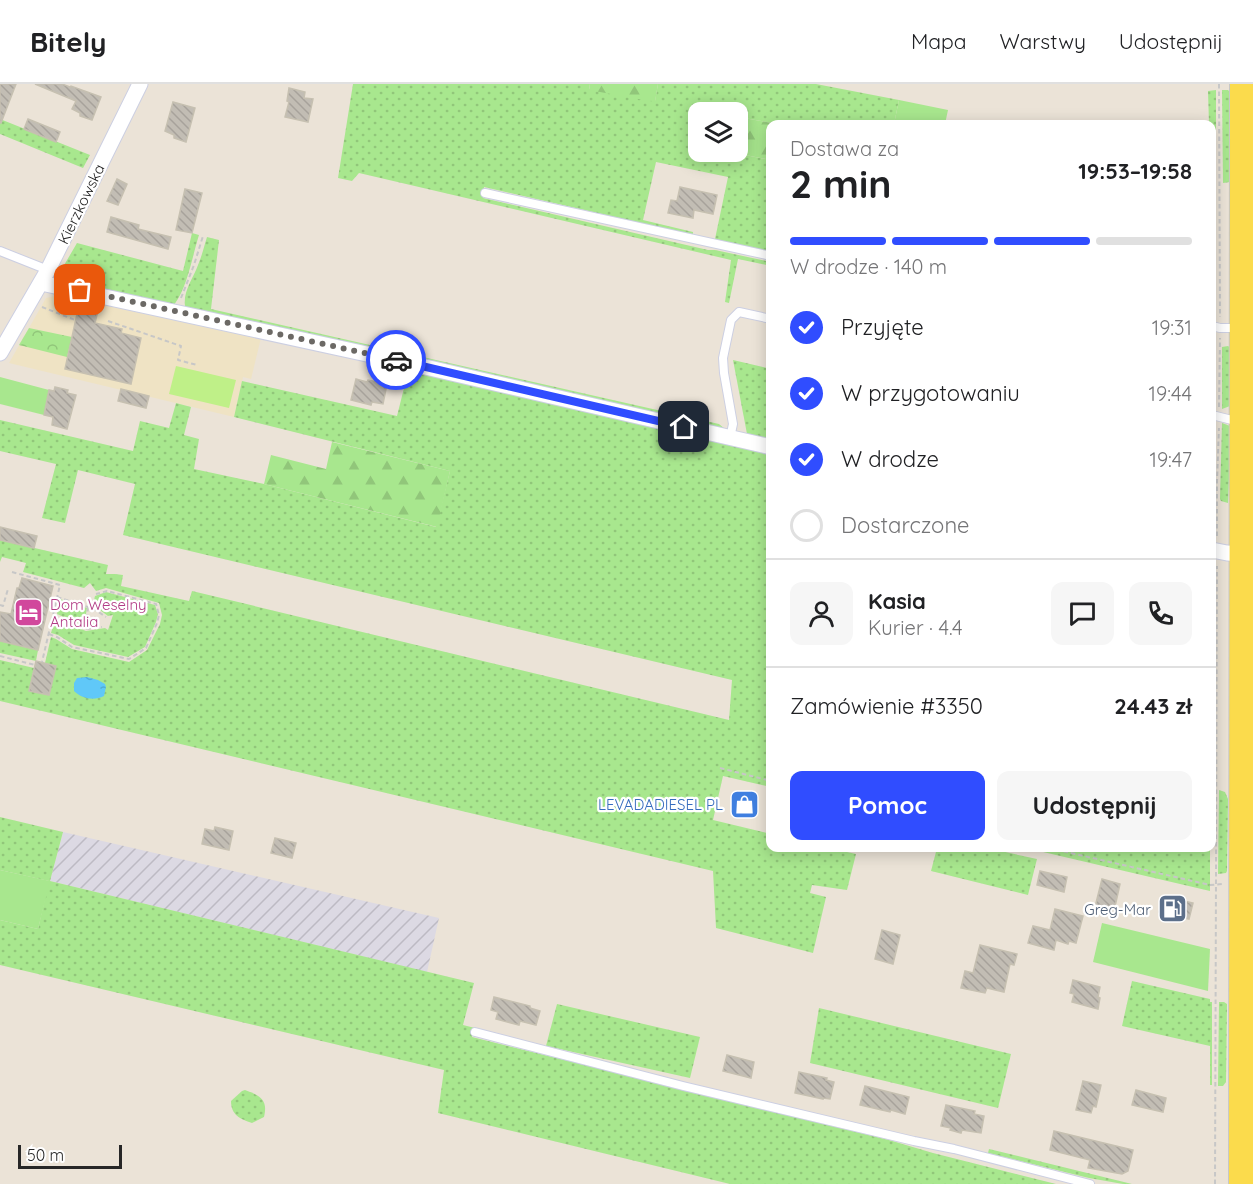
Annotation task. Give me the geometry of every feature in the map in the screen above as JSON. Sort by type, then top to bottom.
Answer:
[{"type":"main road","points":[[1242,1184],[1242,554],[1225,418],[1225,327],[1243,84]]},
{"type":"street","name":"Kierzkowska","points":[[0,353],[44,277],[140,84]]},
{"type":"street","points":[[44,277],[60,286],[766,446]]},
{"type":"street","points":[[1216,551],[1242,554]]},
{"type":"lane","points":[[485,193],[766,255]]},
{"type":"lane","points":[[0,251],[44,277]]},
{"type":"lane","points":[[730,438],[733,424],[723,357],[731,320],[739,312],[766,318]]},
{"type":"lane","points":[[475,1032],[671,1083],[954,1149],[1090,1184]]},
{"type":"path","points":[[1216,504],[1225,418],[1219,84]]},
{"type":"path","points":[[178,313],[182,294],[203,236]]},
{"type":"path","points":[[38,305],[75,320]]},
{"type":"path","points":[[108,321],[181,346],[178,360],[198,365]]},
{"type":"path","points":[[12,572],[60,585],[42,662]]},
{"type":"path","points":[[0,605],[3,606],[8,589]]},
{"type":"path","points":[[49,634],[72,647],[129,659],[146,648],[158,623],[159,615],[156,604],[107,591],[96,594]]},
{"type":"path","points":[[57,597],[94,609],[106,617]]},
{"type":"path","points":[[86,629],[88,607]]},
{"type":"path","points":[[53,615],[86,629],[102,627]]},
{"type":"path","points":[[0,656],[35,665]]},
{"type":"path","points":[[720,768],[766,780]]},
{"type":"path","points":[[1066,852],[1210,885],[1242,883]]},
{"type":"path","points":[[1215,852],[1215,1184]]},
{"type":"shaded area","points":[[69,293],[261,338],[251,379],[243,377],[234,417],[9,363],[46,298]]},
{"type":"shaded area","points":[[63,832],[439,918],[427,972],[50,881]]},
{"type":"green space","points":[[353,84],[590,84],[589,89],[655,101],[658,84],[816,84],[899,100],[895,120],[766,120],[766,122],[748,119],[748,102],[688,102],[688,162],[748,162],[748,156],[766,159],[766,252],[715,239],[728,177],[656,162],[643,220],[693,232],[693,235],[484,187],[483,198],[708,250],[766,261],[766,265],[738,259],[729,303],[725,302],[731,260],[359,173],[352,181],[338,178]]},
{"type":"green space","points":[[590,84],[658,84],[655,102],[589,90]]},
{"type":"green space","points":[[1216,90],[1216,120],[1209,120],[1208,91]]},
{"type":"green space","points":[[1222,90],[1228,90],[1231,93],[1230,182],[1223,183]]},
{"type":"green space","points":[[899,100],[948,110],[946,120],[895,120]]},
{"type":"green space","points":[[0,119],[90,155],[83,168],[0,134]]},
{"type":"green space","points":[[748,119],[766,122],[766,159],[748,156]]},
{"type":"green space","points":[[192,233],[199,235],[186,280],[174,305],[71,283],[65,275],[63,267],[77,243],[183,271]]},
{"type":"green space","points":[[207,237],[219,240],[211,309],[719,424],[725,429],[188,308],[185,306],[185,295]]},
{"type":"green space","points":[[29,328],[72,337],[67,357],[19,345]]},
{"type":"green space","points":[[1222,347],[1231,348],[1230,406],[1222,409]]},
{"type":"green space","points":[[733,360],[766,368],[766,439],[747,434]]},
{"type":"green space","points":[[176,366],[236,380],[229,408],[169,394]]},
{"type":"green space","points":[[417,371],[766,450],[766,786],[723,776],[713,820],[766,833],[766,852],[856,854],[847,890],[812,885],[810,893],[826,897],[813,953],[716,928],[713,871],[0,701],[0,660],[34,668],[29,690],[49,695],[56,666],[45,663],[51,637],[72,649],[129,662],[147,650],[162,615],[159,603],[106,588],[96,591],[90,583],[84,588],[23,572],[26,563],[2,557],[0,562],[0,540],[108,565],[106,574],[123,575],[121,586],[189,601],[192,591],[729,720],[732,680],[123,535],[135,484],[78,470],[65,523],[42,518],[56,464],[0,451],[0,420],[133,451],[140,421],[169,428],[176,403],[191,407],[184,435],[199,439],[194,469],[436,527],[450,471],[234,417],[242,381],[397,416],[408,372]]},
{"type":"green space","points":[[0,377],[49,390],[44,415],[0,404]]},
{"type":"green space","points":[[1222,423],[1230,426],[1231,430],[1228,503],[1220,499]]},
{"type":"green space","points":[[332,442],[450,471],[437,527],[264,484],[271,455],[326,469]]},
{"type":"green space","points":[[106,592],[155,605],[158,614],[145,647],[128,657],[74,645],[51,633],[55,619],[86,631],[105,628],[108,630],[113,615],[108,616],[93,605],[95,596]]},
{"type":"green space","points":[[60,599],[87,608],[84,626],[57,614]]},
{"type":"green space","points":[[13,639],[24,647],[38,650],[36,661],[0,653],[0,641],[12,644]]},
{"type":"green space","points":[[1219,790],[1225,792],[1228,799],[1227,871],[1218,874]]},
{"type":"green space","points":[[0,817],[63,832],[50,881],[474,983],[463,1025],[475,1028],[472,1037],[889,1140],[1056,1184],[730,1184],[438,1113],[444,1070],[0,965],[0,920],[38,929],[49,881],[0,870]]},
{"type":"green space","points":[[936,852],[1005,852],[1037,859],[1028,895],[931,871]]},
{"type":"green space","points":[[1043,852],[1210,852],[1210,891]]},
{"type":"green space","points":[[0,870],[50,881],[38,929],[0,920]]},
{"type":"green space","points":[[1102,923],[1210,949],[1208,991],[1093,962]]},
{"type":"green space","points":[[1132,981],[1210,999],[1212,1002],[1212,1085],[1210,1085],[1210,1046],[1122,1026]]},
{"type":"green space","points":[[1219,1002],[1227,1004],[1226,1082],[1223,1086],[1218,1086]]},
{"type":"green space","points":[[557,1004],[700,1037],[690,1078],[546,1046]]},
{"type":"green space","points":[[819,1008],[1011,1054],[998,1108],[810,1063]]},
{"type":"green space","points":[[245,1090],[262,1099],[265,1106],[264,1117],[252,1123],[237,1116],[231,1106],[231,1101]]},
{"type":"green space","points":[[989,1149],[1132,1184],[1089,1178],[988,1153]]},
{"type":"water","points":[[87,677],[105,684],[104,696],[88,698],[74,691],[77,678]]},
{"type":"building","points":[[0,84],[16,84],[1,123],[0,123]]},
{"type":"building","points":[[35,84],[62,84],[101,97],[92,120],[80,116],[80,113],[72,109],[76,101]]},
{"type":"building","points":[[289,88],[305,92],[304,98],[313,99],[308,122],[285,117],[289,102],[287,101]]},
{"type":"building","points":[[173,102],[195,108],[186,142],[174,138],[174,135],[165,131]]},
{"type":"building","points":[[28,119],[60,132],[56,142],[24,129]]},
{"type":"building","points":[[117,179],[127,184],[118,205],[107,201]]},
{"type":"building","points":[[680,187],[717,195],[713,214],[694,210],[693,218],[668,213],[671,200],[677,201]]},
{"type":"building","points":[[185,189],[202,193],[192,233],[176,230]]},
{"type":"building","points":[[111,217],[139,225],[138,229],[171,237],[168,249],[107,232]]},
{"type":"building","points":[[64,298],[99,306],[95,323],[122,329],[121,333],[141,338],[131,384],[65,369],[77,314],[61,311]]},
{"type":"building","points":[[356,379],[387,384],[383,404],[372,402],[371,405],[351,400]]},
{"type":"building","points":[[55,387],[68,390],[67,393],[76,395],[67,429],[52,425],[53,417],[44,415],[49,390],[54,391]]},
{"type":"building","points":[[121,389],[149,396],[146,408],[118,401]]},
{"type":"building","points":[[0,527],[37,536],[34,548],[0,540]]},
{"type":"building","name":"Dom Weselny Antalia","points":[[22,578],[53,586],[38,650],[0,641],[0,612],[11,614],[17,588]]},
{"type":"building","points":[[36,661],[56,666],[49,695],[29,691]]},
{"type":"building","points":[[215,827],[233,831],[229,850],[202,844],[205,829],[214,831]]},
{"type":"building","points":[[275,838],[296,843],[292,858],[271,853]]},
{"type":"building","points":[[1040,871],[1067,877],[1064,892],[1037,885]]},
{"type":"building","points":[[1102,879],[1120,884],[1114,911],[1095,907]]},
{"type":"building","points":[[1163,896],[1193,903],[1189,919],[1159,912]]},
{"type":"building","points":[[1055,909],[1083,916],[1076,943],[1069,941],[1068,944],[1056,940],[1054,950],[1028,943],[1033,926],[1050,930]]},
{"type":"building","points":[[882,930],[900,935],[893,964],[875,959]]},
{"type":"building","points":[[980,945],[1017,954],[1014,965],[1010,964],[1004,992],[987,988],[985,993],[961,988],[965,971],[973,973]]},
{"type":"building","points":[[1073,980],[1100,987],[1098,1009],[1072,1002],[1074,994],[1070,993]]},
{"type":"building","points":[[494,997],[530,1006],[540,1011],[536,1025],[520,1021],[519,1025],[496,1019],[498,1012],[491,1010]]},
{"type":"building","points":[[727,1055],[754,1062],[751,1078],[723,1071]]},
{"type":"building","points":[[799,1072],[827,1078],[826,1080],[834,1082],[830,1099],[795,1093]]},
{"type":"building","points":[[1083,1081],[1101,1085],[1096,1107],[1093,1106],[1091,1113],[1076,1110]]},
{"type":"building","points":[[865,1086],[909,1097],[905,1114],[860,1105]]},
{"type":"building","points":[[1136,1090],[1166,1098],[1163,1112],[1132,1105]]},
{"type":"building","points":[[946,1105],[975,1111],[974,1114],[984,1116],[981,1133],[962,1130],[961,1133],[941,1126]]},
{"type":"building","points":[[1054,1131],[1133,1150],[1128,1171],[1122,1174],[1088,1168],[1090,1160],[1050,1150]]},
{"type":"way so far","points":[[80,290],[396,360]]},
{"type":"place","name":"Dom Weselny Antalia","points":[[29,613]]},
{"type":"place","name":"LEVADADIESEL PL","points":[[744,804]]},
{"type":"place","name":"Greg-Mar","points":[[1172,909]]},
{"type":"route","points":[[396,360],[684,427]]}]
